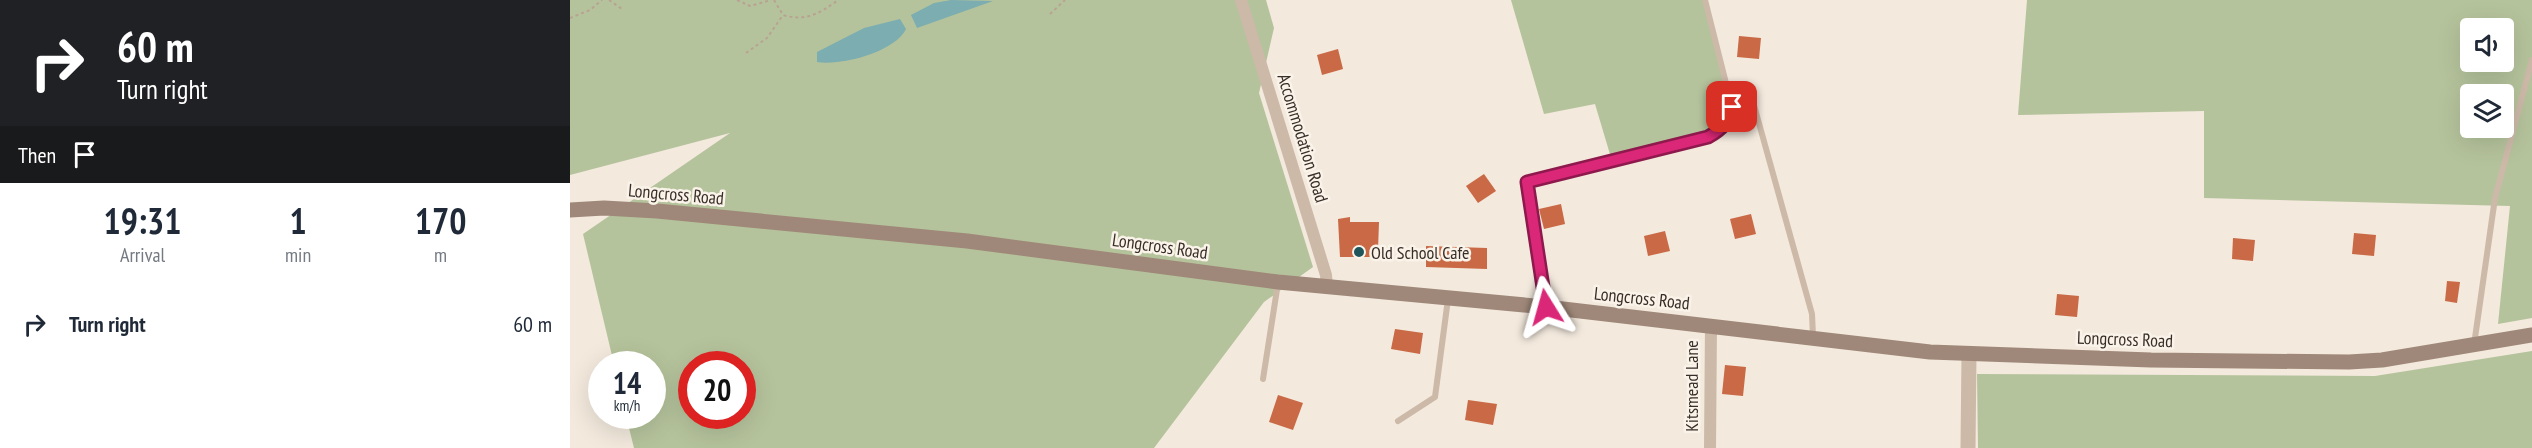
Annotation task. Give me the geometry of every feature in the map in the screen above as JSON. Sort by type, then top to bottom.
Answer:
[{"type":"main road","name":"Longcross Road","points":[[570,210],[604,208],[657,211],[967,241],[1278,282],[1546,307],[1813,336],[1893,348],[1969,354],[2349,362],[2382,360],[2532,335]]},
{"type":"street","name":"Accommodation Road","points":[[1241,0],[1326,274],[1327,286]]},
{"type":"street","name":"Kitsmead Lane","points":[[1710,448],[1711,325]]},
{"type":"street","points":[[1968,448],[1969,354]]},
{"type":"lane","points":[[1546,307],[1527,182],[1708,137],[1722,129],[1730,119],[1732,107],[1705,0]]},
{"type":"lane","points":[[2474,345],[2494,198],[2532,60]]},
{"type":"lane","points":[[1750,91],[1812,314],[1813,336]]},
{"type":"lane","points":[[1263,379],[1278,282]]},
{"type":"lane","points":[[1398,421],[1435,397],[1448,299]]},
{"type":"path","points":[[570,18],[590,10],[602,0]]},
{"type":"path","points":[[609,0],[622,9]]},
{"type":"path","points":[[737,0],[750,6],[772,0],[783,15],[806,17],[838,0]]},
{"type":"path","points":[[1050,14],[1065,0]]},
{"type":"path","points":[[746,53],[767,38],[783,15]]},
{"type":"green space","points":[[570,0],[1266,0],[1274,28],[1259,93],[1313,267],[1264,302],[1154,448],[634,448],[629,429],[666,429],[666,351],[611,351],[583,234],[730,133],[570,175]]},
{"type":"green space","points":[[1511,0],[1705,0],[1732,107],[1726,120],[1714,131],[1682,146],[1612,161],[1595,104],[1544,114]]},
{"type":"green space","points":[[2027,0],[2532,0],[2532,318],[2498,324],[2510,206],[2204,198],[2204,111],[2018,115]]},
{"type":"green space","points":[[2532,351],[2532,448],[1978,448],[1977,374],[2375,376]]},
{"type":"water","points":[[951,0],[993,1],[917,28],[911,15],[934,3]]},
{"type":"water","points":[[900,19],[906,29],[900,37],[879,51],[839,62],[817,62],[817,52],[864,28]]},
{"type":"building","points":[[1739,36],[1761,38],[1759,59],[1737,57]]},
{"type":"building","points":[[1338,49],[1343,69],[1322,75],[1317,55]]},
{"type":"building","points":[[1484,174],[1496,191],[1478,203],[1466,186]]},
{"type":"building","points":[[1561,204],[1565,224],[1544,229],[1539,209]]},
{"type":"building","points":[[1751,214],[1756,234],[1735,239],[1730,219]]},
{"type":"building","points":[[1350,217],[1350,222],[1379,222],[1378,250],[1373,252],[1373,257],[1340,257],[1338,219]]},
{"type":"building","points":[[1665,231],[1670,251],[1648,256],[1644,236]]},
{"type":"building","points":[[2354,233],[2376,235],[2374,256],[2352,254]]},
{"type":"building","points":[[2233,238],[2255,240],[2253,261],[2232,259]]},
{"type":"building","points":[[1426,246],[1487,248],[1487,269],[1426,267]]},
{"type":"building","points":[[2447,281],[2460,282],[2457,303],[2445,301]]},
{"type":"building","points":[[2057,294],[2079,296],[2077,317],[2055,315]]},
{"type":"building","points":[[1395,329],[1423,333],[1420,354],[1391,349]]},
{"type":"building","points":[[1725,365],[1746,367],[1743,396],[1722,394]]},
{"type":"building","points":[[1278,395],[1303,403],[1293,430],[1269,422]]},
{"type":"building","points":[[1468,400],[1497,404],[1493,425],[1465,420]]},
{"type":"place","name":"Old School Cafe","points":[[1359,252]]},
{"type":"route","points":[[1546,307],[1527,182],[1708,137],[1722,129],[1730,119],[1732,107]]}]
